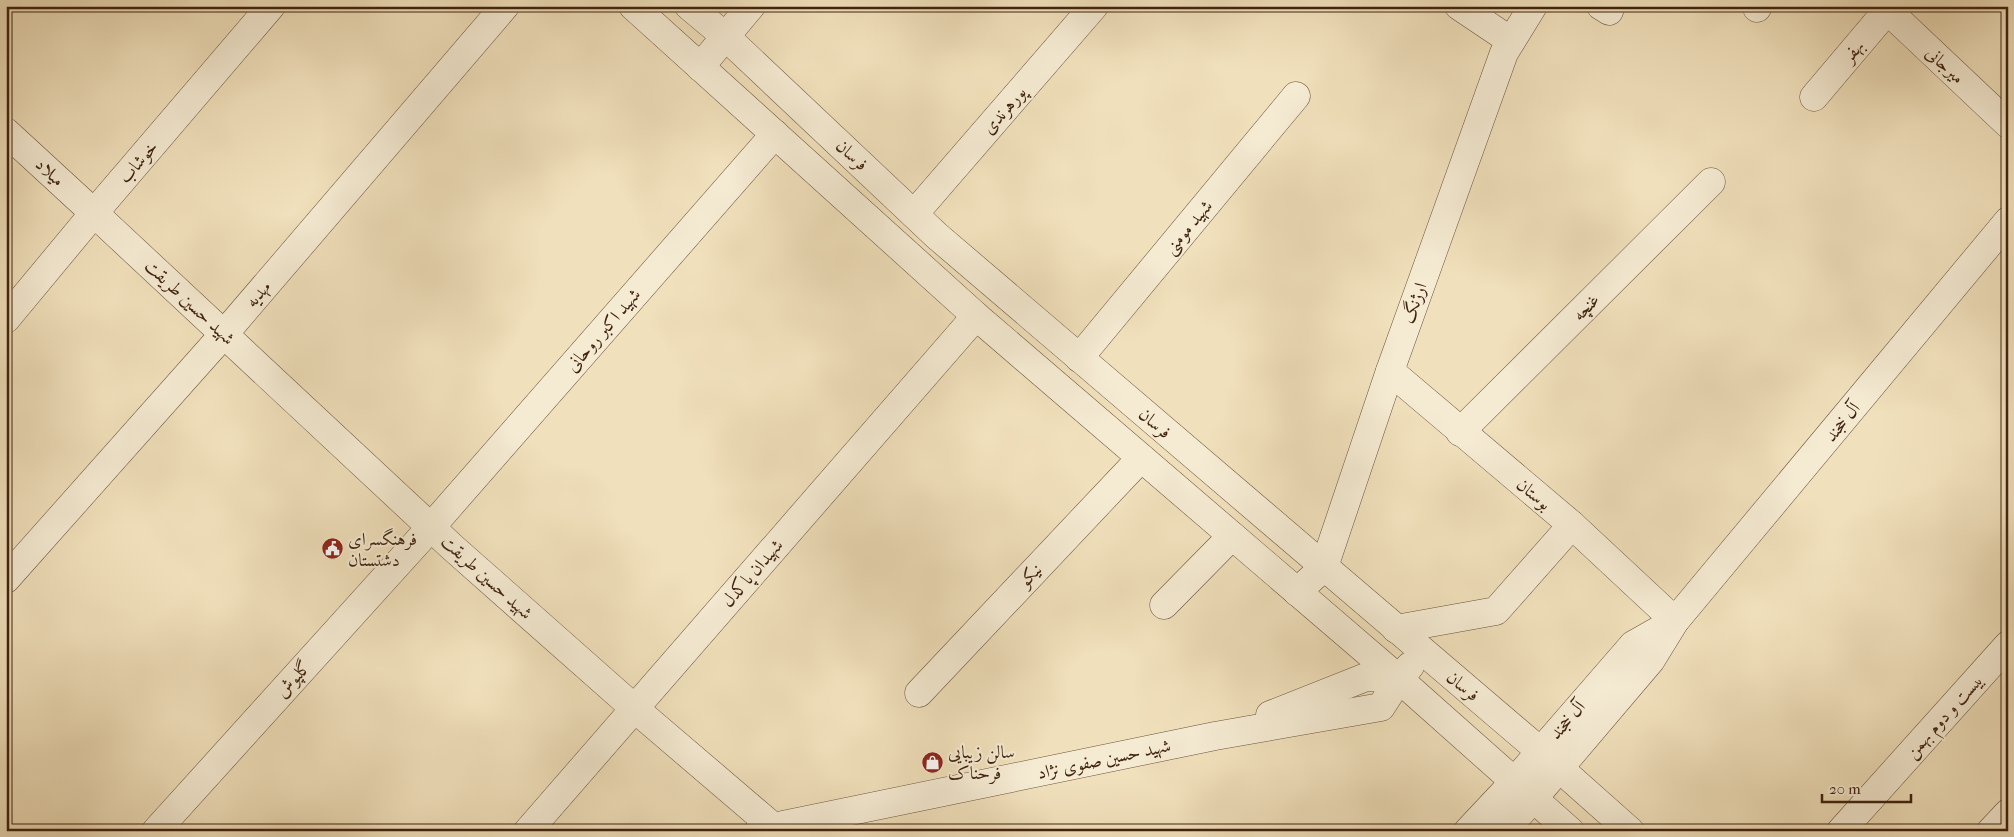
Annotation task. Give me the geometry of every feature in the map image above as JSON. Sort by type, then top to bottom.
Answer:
[{"type":"street","name":"خوشاب","points":[[6,319],[271,6]]},
{"type":"street","name":"مهدیه","points":[[6,579],[224,334],[506,6]]},
{"type":"street","name":"فرسان","points":[[633,6],[976,316],[1399,679],[1570,831]]},
{"type":"street","name":"فرسان","points":[[689,6],[726,37],[937,236],[1549,759],[1630,831]]},
{"type":"street","points":[[700,67],[751,6]]},
{"type":"street","name":"پورهرندی","points":[[914,214],[1094,6]]},
{"type":"street","points":[[1460,6],[1511,41]]},
{"type":"street","name":"ارژنگ","points":[[1324,567],[1390,371],[1504,53],[1532,6]]},
{"type":"street","points":[[1602,6],[1609,11],[1611,6]]},
{"type":"street","name":"بهفر","points":[[1814,97],[1887,8]]},
{"type":"street","name":"میرجانی","points":[[1887,8],[2008,124]]},
{"type":"street","name":"شهید مومنی","points":[[1079,358],[1296,96]]},
{"type":"street","name":"میلاد","points":[[6,132],[94,213]]},
{"type":"street","name":"شهید اکبر روحانی","points":[[431,526],[775,134]]},
{"type":"street","name":"غنچه","points":[[1460,432],[1711,182]]},
{"type":"street","name":"شهید حسین طریقت","points":[[94,213],[431,526],[769,830]]},
{"type":"street","name":"آل خجند","points":[[1504,831],[1523,791],[1549,759],[1651,660],[1675,621],[2006,227]]},
{"type":"street","name":"شهیدان پاکدل","points":[[528,831],[976,316]]},
{"type":"street","name":"بوستان","points":[[1390,371],[1572,525],[1675,621]]},
{"type":"street","name":"نیکو","points":[[919,693],[1141,458]]},
{"type":"street","points":[[1396,629],[1496,611],[1572,525]]},
{"type":"street","name":"گلپوش","points":[[156,831],[431,526]]},
{"type":"street","points":[[1164,605],[1232,536]]},
{"type":"street","points":[[1297,592],[1324,567]]},
{"type":"street","name":"بیست و دوم بهمن","points":[[1840,831],[2008,645]]},
{"type":"street","name":"شهید حسین صفوی نژاد","points":[[769,830],[1215,736],[1381,707],[1399,679],[1423,652]]},
{"type":"street","name":"آل خجند","points":[[1468,831],[1523,791]]},
{"type":"street","points":[[1990,831],[2008,813]]},
{"type":"place","name":"فرهنگسرای دشتستان","points":[[332,549]]},
{"type":"place","name":"سالن زیبایی فرحناک","points":[[932,762]]}]
